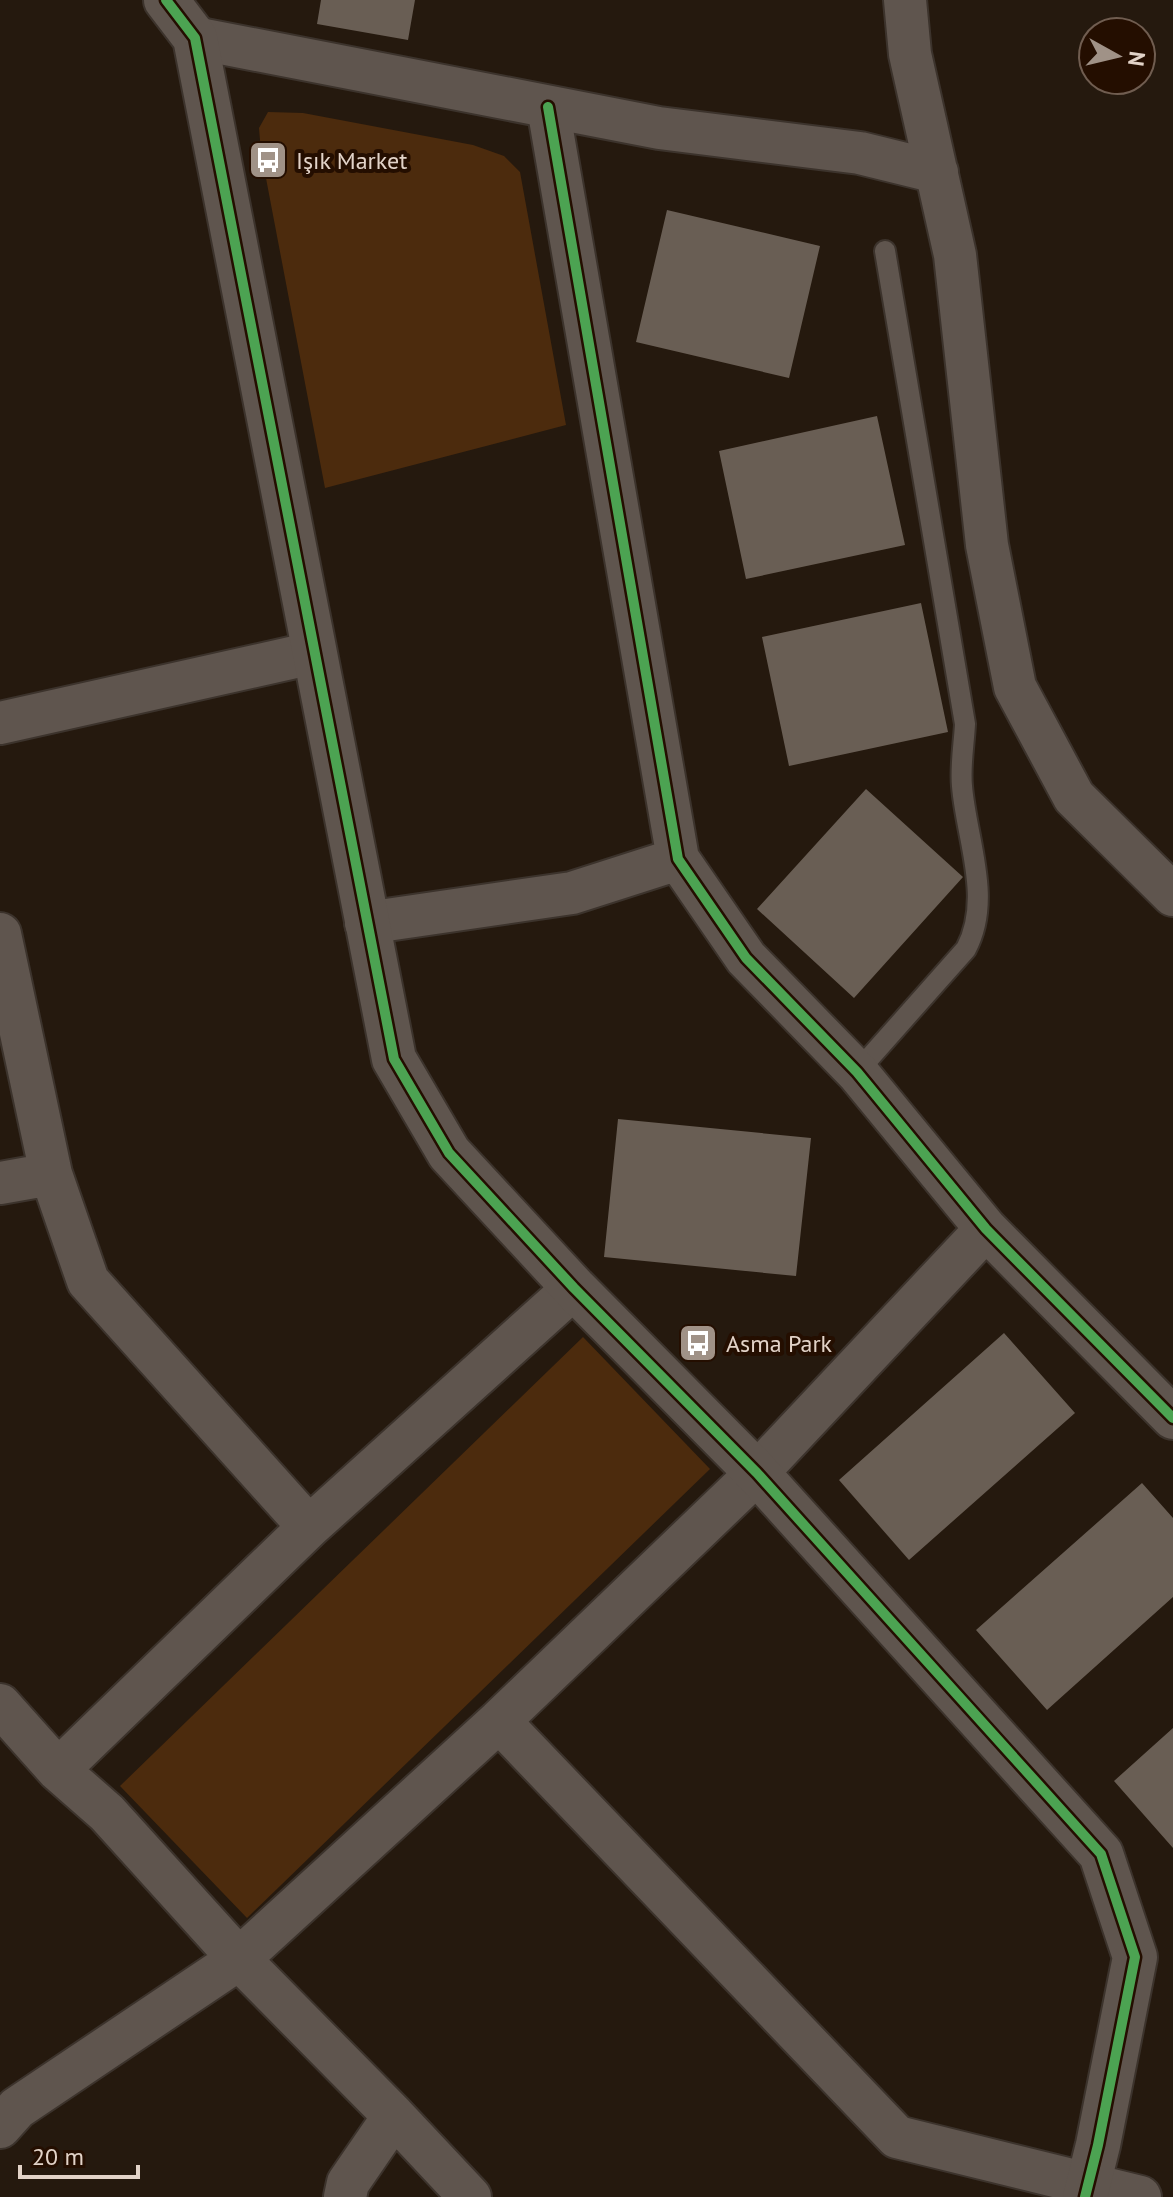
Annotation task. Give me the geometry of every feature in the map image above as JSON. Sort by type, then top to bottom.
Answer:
[{"type":"street","points":[[166,0],[195,38],[394,1059],[449,1153],[574,1288],[757,1473],[1101,1854],[1135,1957],[1086,2191]]},
{"type":"street","points":[[905,0],[910,54],[955,255],[987,545],[1015,687],[1074,797],[1173,895]]},
{"type":"street","points":[[195,38],[659,128],[860,153],[937,172]]},
{"type":"street","points":[[548,107],[678,859],[746,958],[857,1072],[986,1229],[1173,1418]]},
{"type":"street","points":[[0,723],[313,653]]},
{"type":"street","points":[[366,923],[572,893],[678,859]]},
{"type":"street","points":[[0,934],[51,1174],[88,1281],[309,1527]]},
{"type":"street","points":[[0,1183],[51,1174]]},
{"type":"street","points":[[0,2127],[17,2108],[239,1959],[499,1721],[757,1473],[986,1229]]},
{"type":"street","points":[[58,1770],[309,1527],[574,1288]]},
{"type":"street","points":[[0,1705],[58,1770],[107,1813],[239,1959],[470,2197]]},
{"type":"street","points":[[499,1721],[897,2137],[1086,2191],[1140,2197]]},
{"type":"street","points":[[345,2197],[348,2183],[394,2116]]},
{"type":"lane","points":[[857,1072],[966,949],[978,916],[978,896],[961,783],[965,724],[885,251]]},
{"type":"shaded area","points":[[268,112],[303,113],[473,145],[504,156],[520,172],[566,425],[325,488],[261,152],[259,128]]},
{"type":"shaded area","points":[[583,1337],[710,1469],[247,1918],[120,1786]]},
{"type":"building","points":[[321,0],[415,0],[408,40],[317,24]]},
{"type":"building","points":[[667,210],[820,246],[789,378],[636,342]]},
{"type":"building","points":[[877,416],[905,545],[746,579],[719,451]]},
{"type":"building","points":[[921,603],[948,732],[789,766],[762,637]]},
{"type":"building","points":[[866,789],[963,877],[854,998],[757,909]]},
{"type":"building","points":[[618,1119],[811,1138],[796,1276],[604,1257]]},
{"type":"building","points":[[1004,1333],[1075,1413],[909,1560],[839,1480]]},
{"type":"building","points":[[1142,1483],[1173,1518],[1173,1597],[1047,1710],[976,1630]]},
{"type":"building","points":[[1173,1728],[1173,1848],[1114,1781]]},
{"type":"cycle path","points":[[166,0],[195,38],[394,1059],[449,1153],[574,1288],[757,1473],[1101,1854],[1135,1957],[1085,2197]]},
{"type":"cycle path","points":[[548,107],[678,859],[746,958],[857,1072],[986,1229],[1173,1418]]},
{"type":"place","name":"Işık Market","points":[[268,160]]},
{"type":"place","name":"Asma Park","points":[[698,1343]]}]
